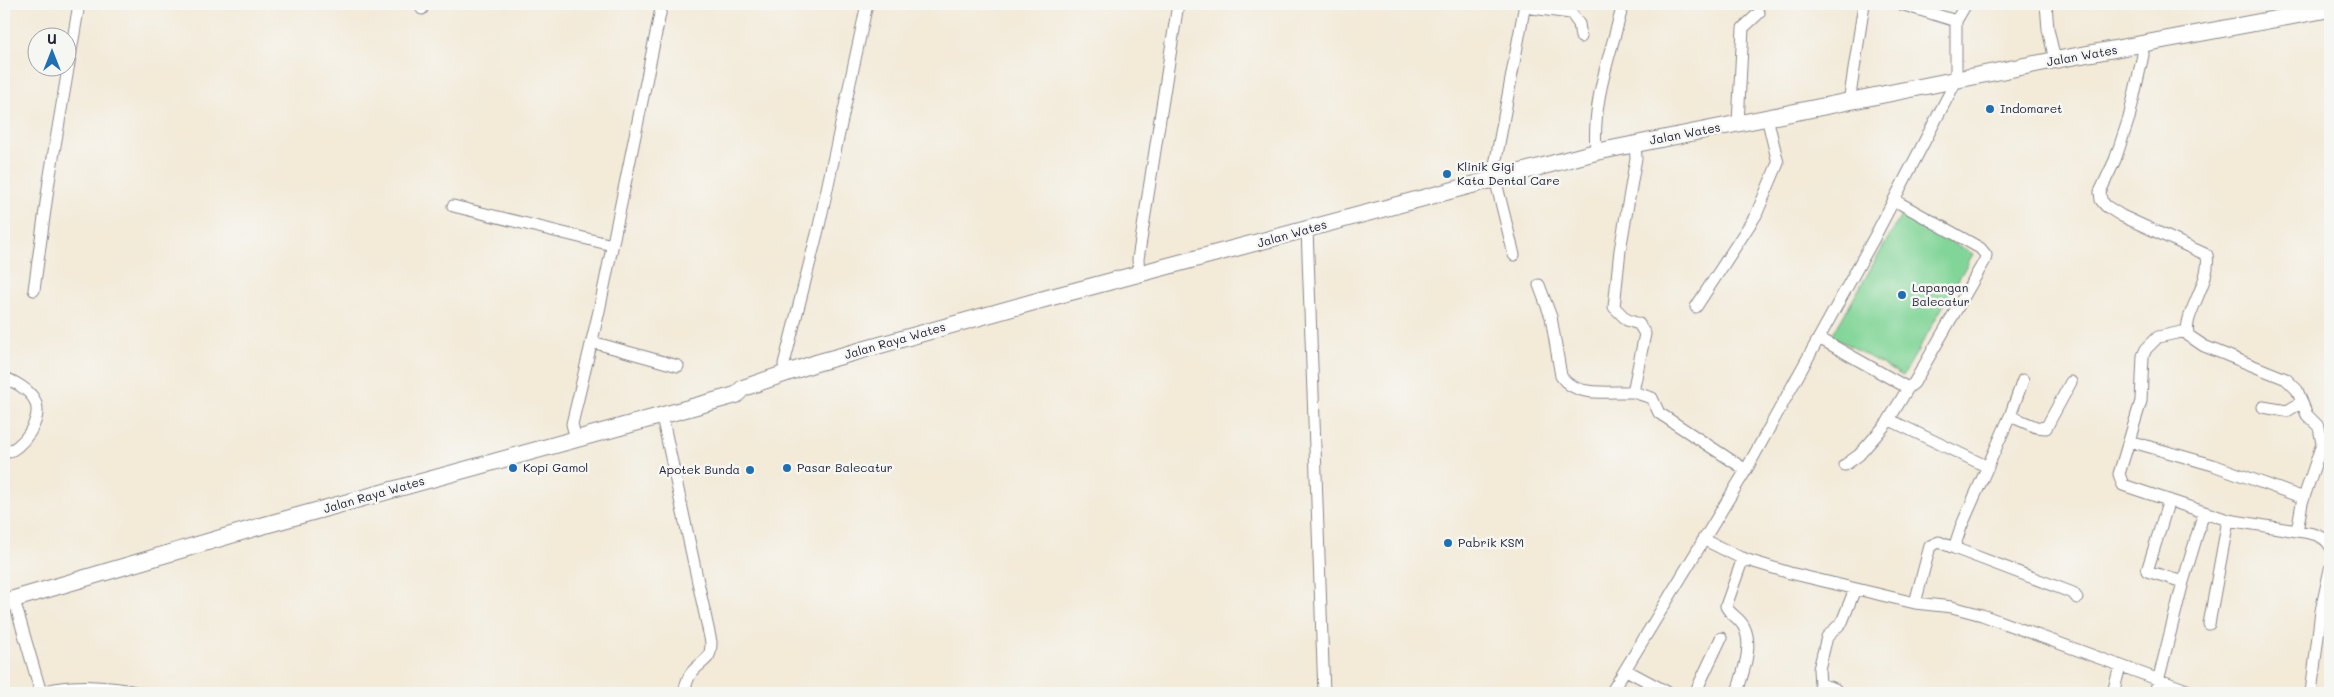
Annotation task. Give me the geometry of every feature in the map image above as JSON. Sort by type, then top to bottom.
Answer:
[{"type":"highway","name":"Jalan Wates","points":[[1048,298],[1596,152],[2055,60],[2330,9]]},
{"type":"highway","name":"Jalan Raya Wates","points":[[575,435],[662,416],[736,395],[743,388],[785,373],[1048,298]]},
{"type":"highway","name":"Jalan Raya Wates","points":[[7,598],[77,575],[575,435],[734,385],[743,388]]},
{"type":"street","points":[[34,290],[49,181],[79,4]]},
{"type":"street","points":[[575,435],[572,424],[592,342],[662,4]]},
{"type":"street","points":[[785,373],[784,364],[820,226],[867,4]]},
{"type":"street","points":[[1139,274],[1138,259],[1178,4]]},
{"type":"street","points":[[1596,152],[1594,134],[1602,74],[1623,4]]},
{"type":"street","points":[[1849,102],[1864,4]]},
{"type":"street","points":[[1901,4],[1956,21]]},
{"type":"street","points":[[1611,693],[1746,470],[1894,200],[1956,81],[1956,21],[1966,4]]},
{"type":"street","points":[[2046,4],[2048,29],[2055,60]]},
{"type":"street","points":[[1514,255],[1495,178],[1496,154],[1525,5],[1571,14],[1578,24],[1580,38]]},
{"type":"street","points":[[1738,123],[1743,28],[1759,13]]},
{"type":"street","points":[[2142,45],[2143,56],[2128,118],[2115,160],[2100,192],[2101,200],[2106,206],[2122,216],[2207,255],[2209,265],[2206,277],[2186,325],[2188,336],[2204,346],[2286,379],[2297,390],[2307,416],[2319,427],[2322,444],[2304,498],[2297,531]]},
{"type":"street","points":[[1696,306],[1756,214],[1778,163],[1767,117]]},
{"type":"street","points":[[1632,392],[1645,334],[1639,324],[1627,320],[1614,307],[1620,250],[1636,158],[1634,144]]},
{"type":"street","points":[[1845,465],[1859,455],[1887,423],[1908,388],[1914,383],[1985,260],[1986,255],[1980,248],[1894,200]]},
{"type":"street","points":[[453,206],[612,245]]},
{"type":"street","points":[[1307,229],[1324,693]]},
{"type":"street","points":[[1539,285],[1551,317],[1561,376],[1566,384],[1580,390],[1632,392],[1652,398],[1659,413],[1746,470]]},
{"type":"street","points":[[2186,331],[2158,337],[2146,349],[2143,356],[2141,401],[2120,480],[2123,485],[2228,520],[2316,534],[2328,541],[2330,546]]},
{"type":"street","points":[[1818,338],[1908,388]]},
{"type":"street","points":[[592,342],[678,366]]},
{"type":"street","points":[[4,378],[10,380],[32,396],[36,403],[37,412],[29,436],[11,452],[4,453]]},
{"type":"street","points":[[1954,548],[2010,416],[2023,380]]},
{"type":"street","points":[[2010,416],[2036,427],[2046,428],[2071,382]]},
{"type":"street","points":[[2263,407],[2287,412],[2302,402]]},
{"type":"street","points":[[662,416],[711,647],[708,658],[692,672],[684,693]]},
{"type":"street","points":[[1887,423],[1892,421],[1898,423],[1988,468]]},
{"type":"street","points":[[2129,441],[2213,464],[2304,498]]},
{"type":"street","points":[[2169,500],[2147,571],[2183,582]]},
{"type":"street","points":[[2155,693],[2183,582],[2204,512]]},
{"type":"street","points":[[2209,624],[2228,520]]},
{"type":"street","points":[[1703,539],[1743,558],[1790,573],[1915,603],[1952,607],[1975,613],[2195,693]]},
{"type":"street","points":[[1915,603],[1930,546],[1939,542],[2073,593],[2077,598]]},
{"type":"street","points":[[1737,693],[1746,663],[1747,635],[1740,621],[1726,606],[1743,558]]},
{"type":"street","points":[[2311,693],[2321,611],[2330,569]]},
{"type":"street","points":[[1838,693],[1835,689],[1820,684],[1818,669],[1827,637],[1842,622],[1855,589]]},
{"type":"street","points":[[7,598],[41,693],[55,688],[119,690],[140,693]]},
{"type":"street","points":[[1695,693],[1721,638]]},
{"type":"street","points":[[2113,693],[2120,666]]},
{"type":"street","points":[[1626,670],[1669,693]]},
{"type":"green space","name":"Lapangan Balecatur","points":[[1902,214],[1973,254],[1903,376],[1832,336]]},
{"type":"place","name":"Indomaret","points":[[1990,109]]},
{"type":"place","name":"Klinik Gigi Kata Dental Care","points":[[1447,174]]},
{"type":"place","name":"Lapangan Balecatur","points":[[1902,295]]},
{"type":"place","name":"Kopi Gamol","points":[[513,468]]},
{"type":"place","name":"Pasar Balecatur","points":[[787,468]]},
{"type":"place","name":"Apotek Bunda","points":[[750,470]]},
{"type":"place","name":"Pabrik KSM","points":[[1448,543]]}]
